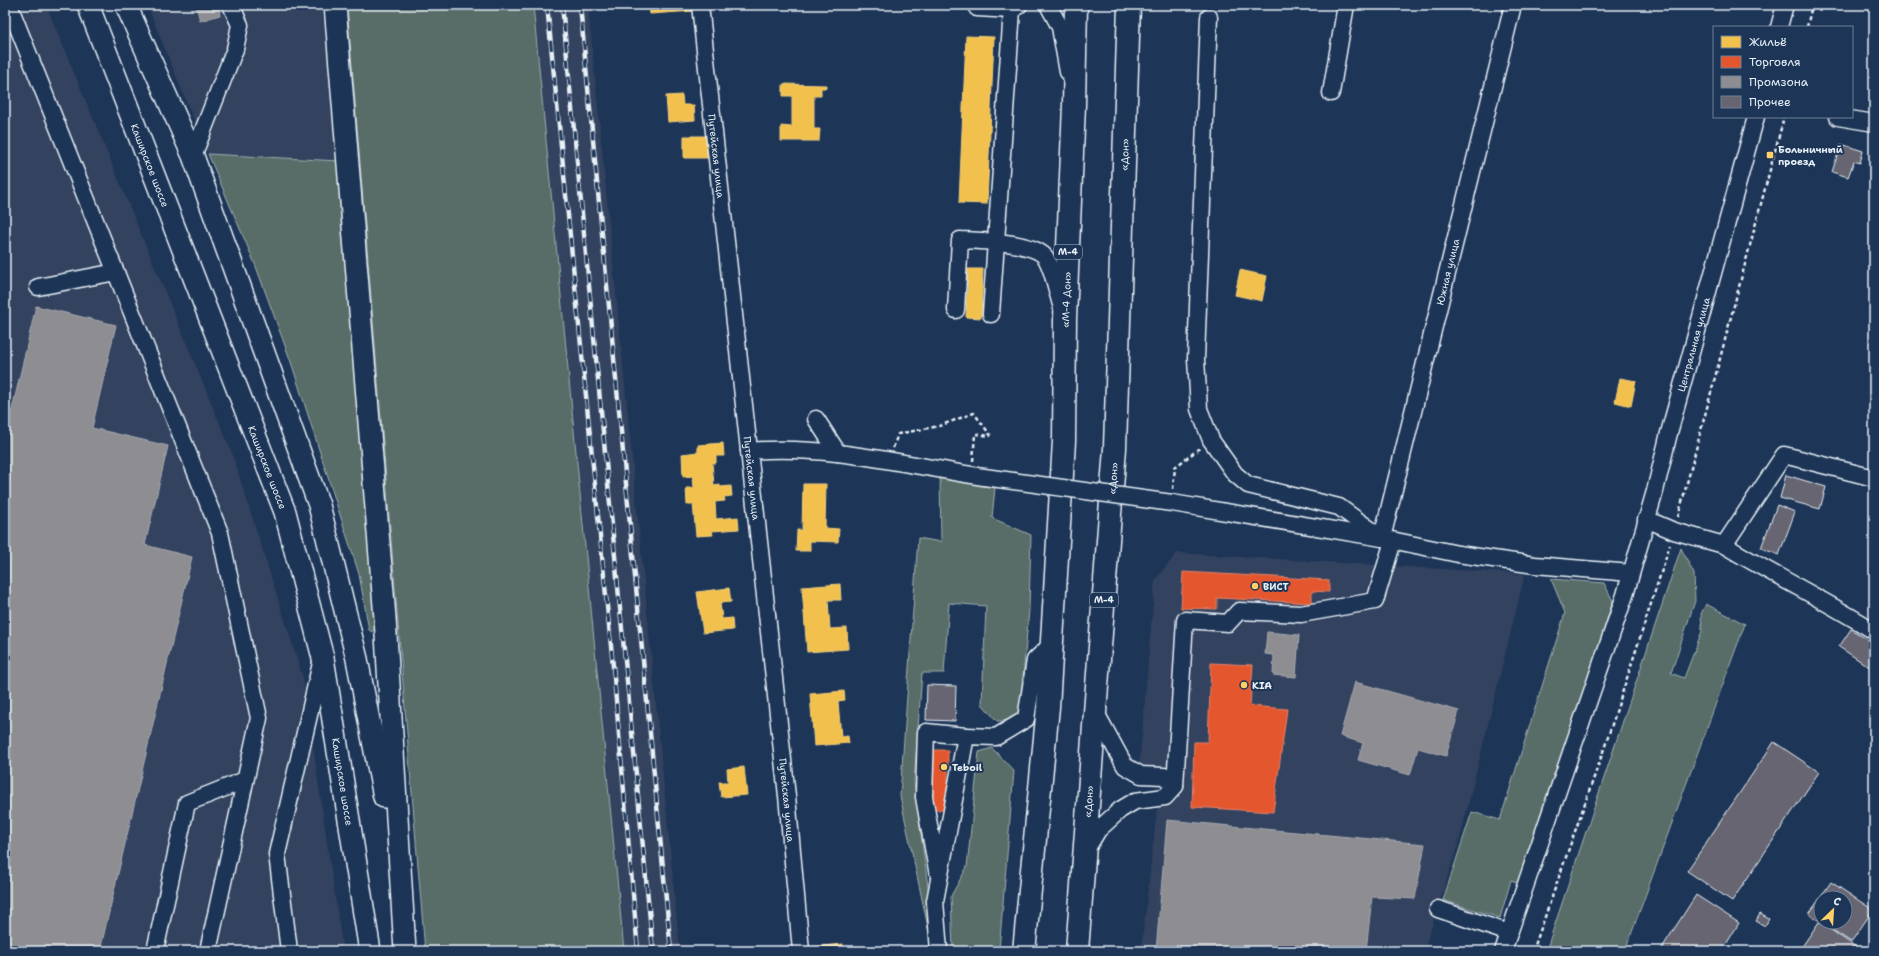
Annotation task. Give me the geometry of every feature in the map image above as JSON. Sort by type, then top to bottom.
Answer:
[{"type":"highway","name":"«М-4 Дон»","points":[[1052,644],[1064,442],[1065,319],[1074,105],[1076,5]]},
{"type":"highway","name":"«Дон»","points":[[1077,951],[1115,448],[1129,5]]},
{"type":"highway","name":"М-4","points":[[1024,951],[1047,714],[1052,644]]},
{"type":"main road","name":"Каширское шоссе","points":[[87,5],[96,24],[285,512],[323,658],[370,951]]},
{"type":"main road","points":[[126,5],[193,156],[319,505],[357,659],[399,874]]},
{"type":"main road","points":[[335,5],[385,618],[399,874],[405,951]]},
{"type":"street","points":[[9,5],[220,533],[259,718],[208,951]]},
{"type":"street","points":[[193,156],[235,49],[240,25],[231,5]]},
{"type":"street","name":"Путейская улица","points":[[700,5],[787,796],[801,951]]},
{"type":"street","points":[[1048,5],[1060,27],[1074,105]]},
{"type":"street","points":[[1330,93],[1346,5]]},
{"type":"street","name":"Южная улица","points":[[1175,786],[1186,620],[1228,623],[1239,611],[1302,614],[1376,601],[1387,540],[1513,5]]},
{"type":"street","points":[[1779,26],[1785,5]]},
{"type":"street","points":[[977,8],[1015,7],[991,314]]},
{"type":"street","points":[[1209,17],[1196,359],[1199,409],[1211,440],[1235,474],[1248,485],[1339,507],[1387,540]]},
{"type":"street","name":"Центральная улица","points":[[1502,951],[1615,626],[1646,520],[1756,118]]},
{"type":"street","points":[[1844,118],[1874,123]]},
{"type":"street","points":[[956,310],[960,240],[996,242],[1030,247],[1045,258],[1065,319]]},
{"type":"street","points":[[38,286],[116,272]]},
{"type":"street","points":[[816,419],[838,453]]},
{"type":"street","points":[[748,451],[771,449],[838,453],[984,477],[1172,497],[1458,554],[1535,565],[1631,573]]},
{"type":"street","points":[[1724,545],[1784,455],[1874,478]]},
{"type":"street","points":[[1646,520],[1674,531],[1724,545],[1756,565],[1841,610],[1874,631]]},
{"type":"street","points":[[939,879],[924,797],[926,732],[996,737],[1026,719],[1034,660],[1052,644]]},
{"type":"street","points":[[289,951],[277,854],[323,658]]},
{"type":"street","points":[[1084,854],[1098,830],[1120,810],[1135,801],[1165,798],[1175,786],[1164,776],[1141,775],[1125,766],[1095,711]]},
{"type":"street","points":[[939,951],[935,901],[966,736]]},
{"type":"street","points":[[155,951],[187,803],[245,780]]},
{"type":"street","points":[[1438,909],[1509,933]]},
{"type":"path","points":[[1807,26],[1812,5]]},
{"type":"path","points":[[1533,951],[1605,746],[1674,531],[1784,118]]},
{"type":"path","points":[[888,461],[898,434],[939,426],[974,412],[991,436],[975,434],[972,465]]},
{"type":"path","points":[[1172,497],[1175,467],[1211,440]]},
{"type":"shaded area","points":[[5,5],[46,5],[232,453],[303,678],[343,951],[5,951]]},
{"type":"shaded area","points":[[147,5],[322,5],[339,161],[208,154]]},
{"type":"shaded area","points":[[533,5],[588,5],[680,951],[624,951]]},
{"type":"shaded area","points":[[1177,553],[1525,574],[1460,838],[1424,951],[1141,951],[1161,774],[1139,768],[1155,580]]},
{"type":"green space","points":[[347,5],[533,5],[624,951],[425,951]]},
{"type":"green space","points":[[208,154],[339,161],[375,628],[372,632],[369,630],[359,574],[291,362],[255,264]]},
{"type":"green space","points":[[940,477],[995,488],[992,518],[1031,535],[1029,610],[1020,709],[1011,720],[997,721],[982,704],[986,606],[949,603],[944,673],[922,673],[914,782],[934,931],[929,932],[900,796],[918,538],[941,542]]},
{"type":"green space","points":[[1681,548],[1694,574],[1695,601],[1671,673],[1684,678],[1702,631],[1701,614],[1706,604],[1745,624],[1625,951],[1546,951]]},
{"type":"green space","points":[[1551,579],[1604,583],[1613,601],[1521,884],[1511,880],[1500,918],[1443,900],[1472,812],[1500,820],[1565,613]]},
{"type":"green space","points":[[992,748],[1014,771],[999,951],[953,951],[951,896],[967,867],[979,752]]},
{"type":"building: Жильё","points":[[649,5],[694,5],[694,11],[650,14]]},
{"type":"building: Жильё","points":[[966,36],[994,37],[987,204],[959,203]]},
{"type":"building: Жильё","points":[[783,84],[826,85],[826,88],[821,88],[821,96],[814,96],[814,129],[820,129],[819,141],[781,141],[781,126],[792,127],[792,96],[783,96]]},
{"type":"building: Жильё","points":[[682,95],[683,105],[694,105],[695,120],[668,122],[666,96]]},
{"type":"building: Жильё","points":[[684,136],[712,136],[712,158],[684,158]]},
{"type":"building: Жильё","points":[[968,269],[983,269],[981,318],[966,317]]},
{"type":"building: Жильё","points":[[1240,270],[1267,276],[1262,301],[1235,295]]},
{"type":"building: Жильё","points":[[1620,378],[1636,381],[1631,406],[1615,402]]},
{"type":"building: Жильё","points":[[723,443],[724,456],[716,456],[716,463],[712,463],[714,485],[720,484],[720,487],[731,486],[732,496],[724,497],[725,501],[715,502],[716,519],[738,517],[739,529],[712,531],[713,535],[696,536],[693,504],[687,505],[686,488],[694,488],[693,476],[683,477],[682,454],[698,452],[698,445]]},
{"type":"building: Жильё","points":[[803,484],[826,484],[825,528],[839,529],[838,542],[810,541],[810,551],[796,551],[797,530],[802,530]]},
{"type":"building: Жильё","points":[[840,584],[841,600],[828,600],[830,629],[847,628],[848,649],[807,652],[802,587]]},
{"type":"building: Жильё","points":[[729,588],[731,602],[720,603],[722,619],[732,618],[733,630],[703,633],[697,592]]},
{"type":"building: Жильё","points":[[844,691],[845,700],[838,701],[841,737],[848,736],[849,743],[814,746],[810,694]]},
{"type":"building: Жильё","points":[[744,767],[747,795],[721,797],[719,782],[728,782],[727,769]]},
{"type":"building: Жильё","points":[[843,944],[843,951],[813,951],[813,947]]},
{"type":"building: Торговля","name":"ВИСТ","points":[[1183,572],[1329,580],[1329,592],[1312,591],[1312,603],[1217,598],[1217,609],[1181,608]]},
{"type":"building: Торговля","points":[[1211,663],[1253,665],[1250,706],[1287,709],[1273,812],[1192,807],[1194,742],[1208,742]]},
{"type":"building: Торговля","points":[[932,750],[948,750],[948,810],[932,810]]},
{"type":"building: Промзона","points":[[196,5],[218,5],[220,15],[200,21]]},
{"type":"building: Промзона","points":[[36,306],[116,325],[92,428],[168,446],[145,545],[192,557],[100,951],[5,951],[5,440]]},
{"type":"building: Промзона","points":[[1267,632],[1299,635],[1296,677],[1273,675],[1274,655],[1265,654]]},
{"type":"building: Промзона","points":[[1355,682],[1459,711],[1446,756],[1418,748],[1410,775],[1358,760],[1363,743],[1340,736]]},
{"type":"building: Промзона","points":[[1167,820],[1425,844],[1415,899],[1372,897],[1366,951],[1156,951]]},
{"type":"building: Прочее","points":[[1841,144],[1863,151],[1860,163],[1854,161],[1848,177],[1832,172]]},
{"type":"building: Прочее","points":[[1786,475],[1826,487],[1820,509],[1780,498]]},
{"type":"building: Прочее","points":[[1777,505],[1795,512],[1779,555],[1761,548]]},
{"type":"building: Прочее","points":[[1851,629],[1874,644],[1874,670],[1839,647]]},
{"type":"building: Прочее","points":[[927,685],[956,686],[955,721],[926,720]]},
{"type":"building: Прочее","points":[[1774,742],[1819,772],[1732,901],[1687,871]]},
{"type":"building: Прочее","points":[[1831,882],[1843,890],[1826,890]]},
{"type":"building: Прочее","points":[[1696,895],[1739,923],[1722,951],[1660,951]]},
{"type":"building: Прочее","points":[[1853,897],[1873,910],[1851,942],[1833,930],[1853,930]]},
{"type":"building: Прочее","points":[[1813,908],[1813,917],[1809,914]]},
{"type":"building: Прочее","points":[[1760,914],[1769,919],[1765,926],[1756,921]]},
{"type":"building: Прочее","points":[[1813,930],[1831,930],[1862,951],[1799,951]]},
{"type":"railway","points":[[547,5],[613,666],[638,951]]},
{"type":"railway","points":[[562,5],[653,951]]},
{"type":"railway","points":[[580,5],[671,951]]},
{"type":"place","name":"Больничный проезд","points":[[1770,155]]},
{"type":"place","name":"ВИСТ","points":[[1255,586]]},
{"type":"place","name":"KIA","points":[[1244,685]]},
{"type":"place","name":"Teboil","points":[[944,767]]}]
